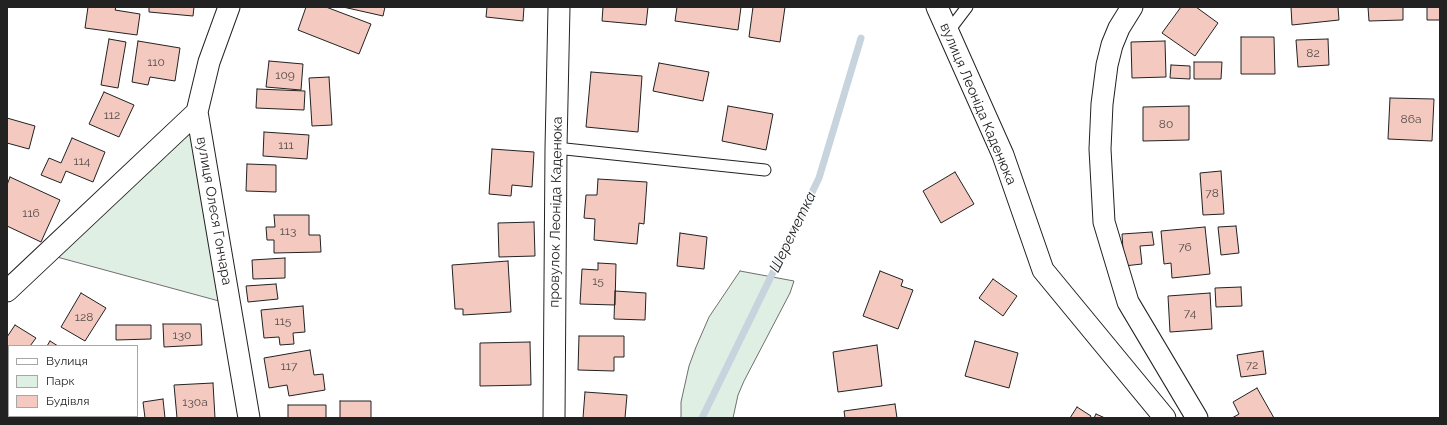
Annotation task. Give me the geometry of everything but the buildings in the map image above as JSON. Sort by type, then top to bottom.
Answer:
[{"type":"street","name":"вулиця Олеся Гончара","points":[[229,7],[209,62],[197,112],[249,418]]},
{"type":"street","name":"провулок Леоніда Каденюка","points":[[554,418],[556,148],[559,7]]},
{"type":"street","name":"вулиця Леоніда Каденюка","points":[[937,7],[1003,155],[1042,270],[1165,418]]},
{"type":"street","points":[[1132,7],[1119,28],[1112,45],[1102,104],[1100,149],[1104,222],[1128,302],[1197,418]]},
{"type":"street","points":[[7,291],[197,112]]},
{"type":"lane","points":[[948,32],[967,7]]},
{"type":"lane","points":[[556,148],[765,170]]},
{"type":"green space","points":[[197,112],[230,304],[46,254]]},
{"type":"green space","points":[[740,271],[794,281],[790,293],[744,381],[738,395],[733,418],[681,418],[681,402],[689,366],[696,347],[709,317]]},
{"type":"waterway","name":"Шереметка","points":[[702,418],[819,178],[861,38]]}]
